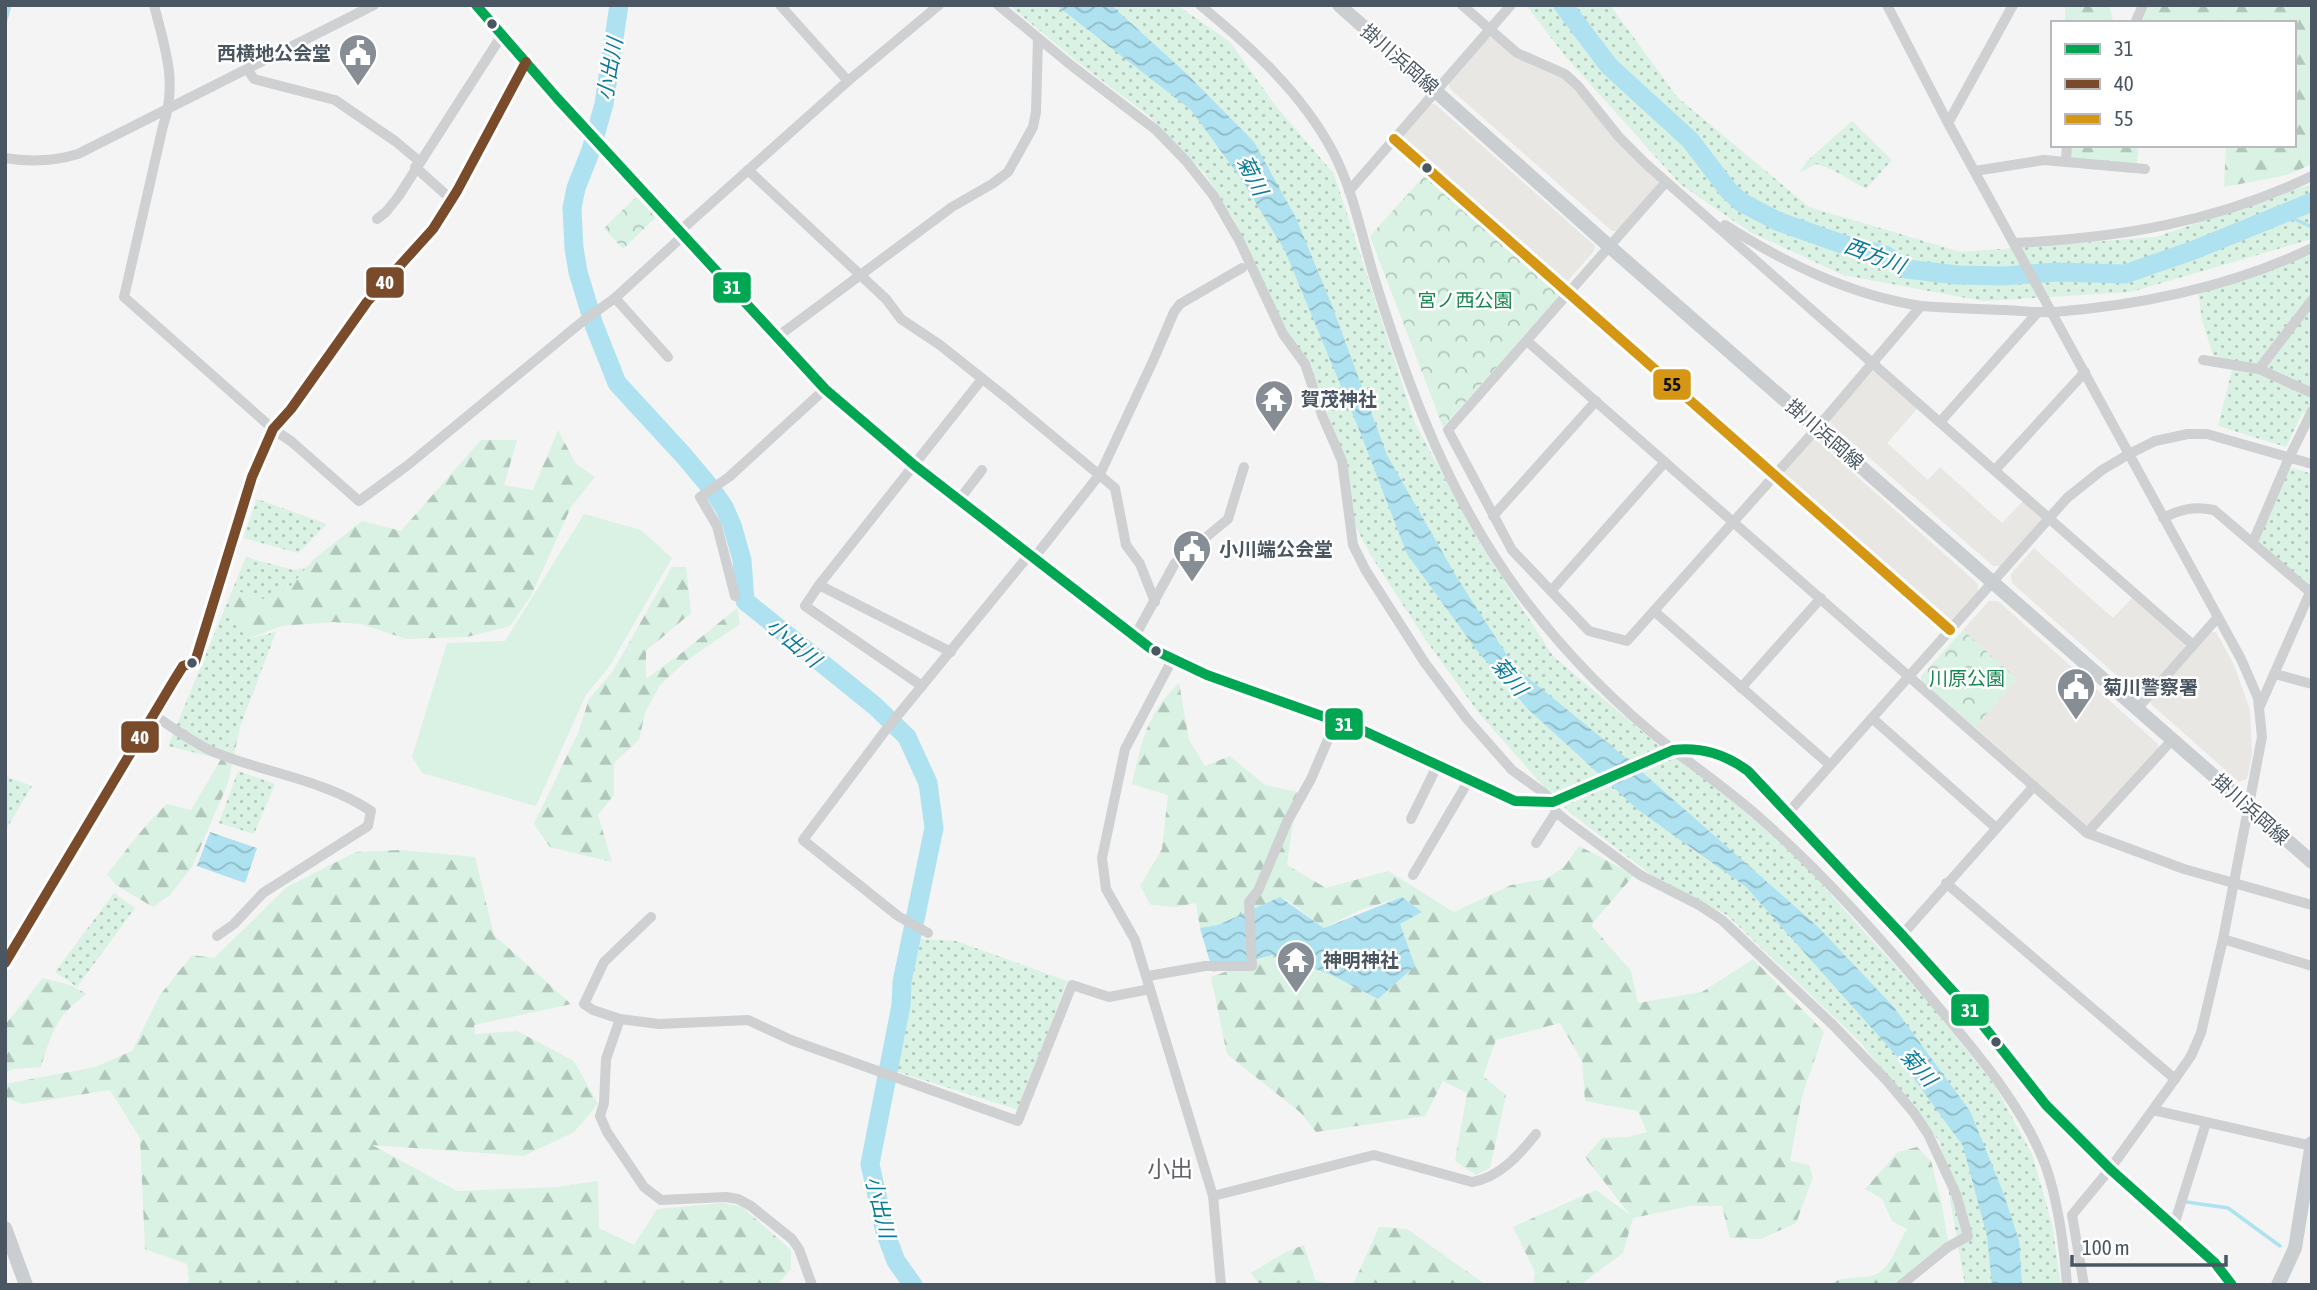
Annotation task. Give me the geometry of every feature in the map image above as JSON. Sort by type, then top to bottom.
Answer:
[{"type":"main road","points":[[476,5],[825,389],[914,465],[1135,636],[1172,660],[1364,731],[1516,801],[1554,805],[1672,751],[1688,748],[1731,759],[1748,771],[1978,1019],[2046,1105],[2110,1169],[2215,1264],[2232,1285]]},
{"type":"main road","name":"掛川浜岡線","points":[[1339,5],[1610,247],[2312,863]]},
{"type":"main road","points":[[2278,1285],[2295,1248],[2311,1145]]},
{"type":"main road","points":[[5,1228],[26,1285]]},
{"type":"street","points":[[154,5],[172,83],[169,108],[124,297],[359,501],[408,466],[583,321],[615,298],[748,170],[939,5]]},
{"type":"street","points":[[5,158],[47,159],[78,154],[374,5]]},
{"type":"street","points":[[780,5],[848,81]]},
{"type":"street","points":[[998,5],[1156,130],[1186,161],[1213,195],[1239,240],[1283,334],[1305,364],[1322,415],[1342,461],[1353,545],[1366,571],[1413,645],[1467,719],[1512,770],[1535,785],[1554,805],[1640,875],[1699,905],[1731,928],[1833,1025],[1914,1113],[1934,1146],[1956,1194],[1968,1237],[1948,1247],[1901,1285]]},
{"type":"street","points":[[1200,5],[1245,42],[1294,95],[1333,152],[1349,191],[1375,281],[1416,404],[1452,486],[1479,535],[1555,637],[1608,694],[1672,751],[1759,816],[1836,891],[1920,985],[1993,1074],[2038,1148],[2047,1171],[2062,1241],[2067,1285]]},
{"type":"street","points":[[1462,5],[1517,53],[1565,74],[1619,137],[1666,182],[2193,645]]},
{"type":"street","points":[[1349,191],[1511,5]]},
{"type":"street","points":[[1887,5],[2162,518],[2249,674],[2260,706],[2262,737],[2250,808],[2201,1033],[2190,1056],[2153,1110],[2110,1169],[2072,1214],[2084,1285]]},
{"type":"street","points":[[1948,122],[2013,5]]},
{"type":"street","points":[[2136,21],[2143,5]]},
{"type":"street","points":[[377,219],[398,197],[502,34]]},
{"type":"street","points":[[777,337],[953,207],[1008,172],[1033,127],[1036,112],[1038,39]]},
{"type":"street","points":[[6,962],[183,666],[195,663],[251,477],[273,429],[367,302],[433,229],[452,200],[526,62]]},
{"type":"street","points":[[247,69],[254,79],[335,100],[394,141],[452,200]]},
{"type":"street","points":[[1394,139],[1950,631]]},
{"type":"street","points":[[2066,161],[2067,147]]},
{"type":"street","points":[[1975,172],[2044,160],[2145,169]]},
{"type":"street","points":[[748,170],[886,299],[901,319],[940,345],[1115,488],[1126,545],[1140,564],[1155,602]]},
{"type":"street","points":[[2015,246],[2159,228],[2214,214],[2312,176]]},
{"type":"street","points":[[1666,182],[1448,430],[1512,550],[1589,631],[1627,641],[1775,476],[1921,306]]},
{"type":"street","points":[[1696,207],[1764,250],[1806,271],[1857,291],[1890,301],[1921,306],[2038,312],[2049,308],[2166,296],[2283,262],[2312,248]]},
{"type":"street","points":[[924,930],[902,919],[803,840],[885,730],[1100,474],[1180,304],[1242,268]]},
{"type":"street","points":[[615,298],[668,357]]},
{"type":"street","points":[[2259,369],[2312,300]]},
{"type":"street","points":[[1940,422],[2038,312]]},
{"type":"street","points":[[1527,341],[2088,833],[2183,869],[2234,881],[2312,905]]},
{"type":"street","points":[[2203,360],[2259,369],[2312,393]]},
{"type":"street","points":[[1994,470],[2085,372]]},
{"type":"street","points":[[922,686],[805,606],[982,379]]},
{"type":"street","points":[[736,596],[717,526],[700,497],[718,485],[825,389]]},
{"type":"street","points":[[1493,516],[1596,401]]},
{"type":"street","points":[[2253,542],[2312,411]]},
{"type":"street","points":[[1787,814],[2077,488],[2102,470],[2155,441],[2188,434],[2207,434],[2312,464]]},
{"type":"street","points":[[1551,591],[1665,462]]},
{"type":"street","points":[[1135,636],[1175,563],[1228,519],[1244,467]]},
{"type":"street","points":[[959,500],[982,471]]},
{"type":"street","points":[[2162,518],[2182,509],[2198,507],[2214,510],[2311,590],[2260,706]]},
{"type":"street","points":[[819,585],[951,652]]},
{"type":"street","points":[[1741,688],[1821,598]]},
{"type":"street","points":[[1654,611],[1830,765]]},
{"type":"street","points":[[2137,709],[2218,617]]},
{"type":"street","points":[[1172,660],[1125,750],[1102,858],[1106,889],[1135,940],[1148,976],[1213,1196],[1221,1285]]},
{"type":"street","points":[[2275,674],[2312,684]]},
{"type":"street","points":[[153,715],[211,751],[328,790],[360,803],[371,811],[368,826],[263,893],[234,924],[217,936]]},
{"type":"street","points":[[1872,718],[1995,827]]},
{"type":"street","points":[[1148,976],[1205,966],[1252,966],[1249,902],[1258,891],[1287,822],[1311,779],[1336,721]]},
{"type":"street","points":[[2088,833],[2172,740]]},
{"type":"street","points":[[1411,819],[1437,766]]},
{"type":"street","points":[[1413,875],[1469,780]]},
{"type":"street","points":[[1902,935],[2034,786]]},
{"type":"street","points":[[1536,843],[1554,805]]},
{"type":"street","points":[[1946,883],[2175,1079]]},
{"type":"street","points":[[651,917],[604,962],[584,1004],[620,1019],[659,1024],[748,1020],[791,1040],[1018,1121],[1072,985],[1109,997],[1150,989]]},
{"type":"street","points":[[2223,939],[2312,966]]},
{"type":"street","points":[[620,1019],[606,1059],[604,1103],[600,1116],[607,1132],[644,1187],[662,1200],[726,1197],[738,1199],[751,1206],[792,1239],[799,1249],[812,1285]]},
{"type":"street","points":[[2153,1110],[2206,1124],[2311,1145]]},
{"type":"street","points":[[2174,1226],[2206,1124]]},
{"type":"street","points":[[1213,1196],[1374,1155],[1472,1182],[1483,1180],[1520,1155],[1536,1134]]},
{"type":"shaded area","points":[[1494,37],[1564,79],[1658,180],[1658,186],[1618,231],[1612,231],[1449,88],[1449,82],[1488,38]]},
{"type":"shaded area","points":[[1435,104],[1595,246],[1594,251],[1567,282],[1561,283],[1401,142],[1401,135],[1428,105]]},
{"type":"shaded area","points":[[1877,371],[1918,408],[1887,443],[1928,480],[1940,467],[2002,523],[2023,501],[2041,517],[2041,521],[2001,566],[1993,566],[1831,424],[1830,418],[1872,372]]},
{"type":"shaded area","points":[[1816,440],[1978,584],[1978,592],[1951,622],[1946,622],[1783,478],[1783,472],[1810,441]]},
{"type":"shaded area","points":[[2034,548],[2113,618],[2133,597],[2185,643],[2185,649],[2145,695],[2139,695],[2012,583],[2011,574]]},
{"type":"shaded area","points":[[1989,601],[1998,601],[2158,744],[2158,748],[2089,826],[2084,825],[1975,727],[2017,679],[1963,630]]},
{"type":"shaded area","points":[[2210,632],[2216,632],[2234,665],[2250,710],[2252,754],[2247,779],[2239,782],[2151,704],[2150,699]]},
{"type":"green space","points":[[1009,5],[1177,5],[1230,42],[1275,105],[1334,174],[1415,423],[1479,542],[1553,656],[1658,745],[1729,797],[1805,866],[1936,1011],[1995,1086],[2032,1154],[2052,1224],[2061,1285],[1965,1285],[1940,1142],[1861,1043],[1727,915],[1654,877],[1569,812],[1478,712],[1425,639],[1370,554],[1355,525],[1346,461],[1305,357],[1289,336],[1233,218],[1205,174],[1149,116]]},
{"type":"green space","points":[[1526,5],[1610,5],[1677,97],[1809,207],[1961,252],[2156,237],[2312,184],[2312,239],[2131,292],[1983,301],[1843,275],[1750,232],[1680,184],[1565,56]]},
{"type":"green space","points":[[2065,5],[2109,5],[2113,21],[2065,21]]},
{"type":"green space","points":[[2143,5],[2312,5],[2312,164],[2287,175],[2224,187],[2226,147],[2296,147],[2296,21],[2136,21]]},
{"type":"green space","points":[[1852,121],[1892,160],[1866,189],[1831,169],[1816,164],[1799,173],[1807,161]]},
{"type":"green space","points":[[2065,147],[2139,147],[2136,168],[2066,161]]},
{"type":"green space","name":"宮ノ西公園","points":[[1425,175],[1558,291],[1559,297],[1443,427],[1370,236]]},
{"type":"green space","points":[[636,197],[657,216],[623,249],[604,228]]},
{"type":"green space","points":[[2312,255],[2312,415],[2303,412],[2286,447],[2218,426],[2233,366],[2213,355],[2202,320],[2198,291]]},
{"type":"green space","points":[[558,430],[576,464],[595,477],[571,507],[531,596],[510,626],[467,637],[406,639],[361,624],[333,622],[282,626],[247,639],[230,615],[234,590],[264,599],[289,588],[314,559],[362,521],[401,531],[481,440],[517,440],[504,485],[533,490]]},
{"type":"green space","points":[[2293,468],[2312,474],[2312,578],[2310,583],[2305,584],[2260,544],[2259,540],[2289,470]]},
{"type":"green space","points":[[257,499],[327,524],[298,553],[243,538]]},
{"type":"green space","points":[[584,514],[641,530],[672,558],[609,667],[586,695],[536,806],[422,773],[412,757],[447,643],[505,641]]},
{"type":"green space","points":[[246,557],[293,570],[307,567],[289,588],[264,600],[235,591],[247,639],[276,632],[240,727],[220,759],[168,746]]},
{"type":"green space","points":[[672,567],[686,567],[691,613],[646,651],[646,679],[737,608],[740,624],[686,661],[660,685],[645,713],[639,740],[614,763],[614,795],[598,815],[612,862],[550,847],[534,824],[578,733],[589,699],[613,671]]},
{"type":"green space","name":"川原公園","points":[[1963,630],[2017,679],[1975,727],[1921,682],[1921,676]]},
{"type":"green space","points":[[1179,683],[1189,740],[1205,766],[1230,756],[1265,785],[1297,792],[1287,865],[1326,888],[1388,871],[1454,912],[1511,885],[1546,879],[1564,867],[1579,846],[1634,875],[1591,925],[1631,971],[1638,1003],[1702,992],[1753,959],[1824,1032],[1802,1096],[1790,1161],[1809,1165],[1813,1177],[1796,1223],[1761,1239],[1730,1238],[1722,1206],[1690,1206],[1633,1218],[1623,1253],[1580,1285],[1533,1285],[1535,1272],[1513,1227],[1596,1190],[1630,1215],[1585,1157],[1602,1138],[1628,1137],[1647,1132],[1638,1111],[1585,1101],[1582,1061],[1560,1023],[1496,1040],[1483,1076],[1506,1095],[1490,1168],[1476,1175],[1455,1161],[1467,1093],[1443,1081],[1425,1116],[1316,1132],[1301,1113],[1227,1054],[1211,977],[1273,955],[1330,974],[1378,999],[1400,924],[1422,912],[1402,897],[1360,910],[1324,928],[1286,899],[1218,925],[1200,928],[1196,903],[1176,907],[1151,905],[1140,886],[1162,849],[1168,795],[1132,784],[1152,718]]},
{"type":"green space","points":[[240,727],[228,783],[192,867],[170,895],[153,907],[116,885],[107,874],[167,804],[191,810]]},
{"type":"green space","points":[[238,771],[275,784],[254,834],[219,823]]},
{"type":"green space","points":[[5,776],[32,786],[5,831]]},
{"type":"green space","points":[[400,850],[475,857],[494,935],[571,1004],[474,1025],[475,1034],[517,1031],[574,1061],[598,1104],[574,1132],[524,1156],[372,1145],[457,1191],[556,1187],[598,1181],[599,1228],[634,1245],[657,1209],[723,1203],[742,1207],[791,1250],[791,1269],[777,1285],[187,1285],[187,1264],[145,1249],[140,1138],[110,1090],[22,1104],[5,1097],[5,1084],[95,1067],[132,1051],[160,995],[192,955],[214,958],[287,887],[356,852]]},
{"type":"green space","points":[[114,893],[135,908],[77,987],[55,972]]},
{"type":"green space","points":[[918,939],[956,941],[1067,981],[1019,1110],[895,1071]]},
{"type":"green space","points":[[43,978],[70,985],[87,994],[69,1009],[56,1026],[41,1067],[13,1069],[5,1073],[5,1025]]},
{"type":"green space","points":[[1917,1147],[1931,1161],[1948,1242],[1892,1285],[1829,1285],[1839,1280],[1874,1275],[1890,1261],[1907,1229],[1892,1221],[1882,1199],[1865,1189],[1898,1152]]},
{"type":"green space","points":[[1379,1227],[1407,1229],[1486,1285],[1353,1285]]},
{"type":"green space","points":[[1304,1245],[1315,1280],[1331,1285],[1260,1285],[1251,1273],[1286,1252]]},
{"type":"water","name":"菊川","points":[[1056,5],[1111,5],[1187,74],[1254,142],[1296,218],[1331,303],[1387,455],[1456,576],[1514,666],[1625,757],[1816,925],[1893,1006],[1970,1111],[2019,1240],[2022,1285],[1992,1285],[1987,1236],[1963,1146],[1901,1061],[1746,887],[1637,809],[1528,709],[1475,648],[1407,554],[1285,251],[1242,180],[1191,110]]},
{"type":"water","points":[[210,832],[257,848],[245,883],[197,866]]},
{"type":"water","points":[[1280,897],[1324,928],[1402,897],[1422,912],[1400,924],[1415,966],[1378,999],[1330,974],[1273,955],[1213,972],[1200,928],[1218,925]]},
{"type":"waterway","points":[[5,23],[10,5]]},
{"type":"waterway","name":"小出川","points":[[619,5],[604,104],[572,208],[578,272],[594,325],[617,383],[685,457],[724,507],[742,560],[745,601],[875,706],[907,737],[928,783],[934,828],[902,982],[901,1005],[870,1164],[885,1232],[896,1261],[913,1285]]},
{"type":"waterway","name":"西方川","points":[[1563,5],[1609,66],[1690,140],[1729,191],[1741,202],[1777,221],[1842,244],[1885,255],[1907,269],[1957,275],[2003,276],[2058,272],[2125,274],[2194,250],[2312,202]]},
{"type":"waterway","points":[[2283,214],[2312,227]]},
{"type":"waterway","points":[[2187,1202],[2228,1208],[2280,1246]]},
{"type":"transit line","name":"31","points":[[476,5],[557,98],[825,389],[914,465],[1150,648],[1207,675],[1364,731],[1515,801],[1553,802],[1673,750],[1713,753],[1748,771],[1978,1019],[2046,1105],[2110,1169],[2215,1263],[2232,1285]]},
{"type":"transit line","name":"40","points":[[5,963],[183,666],[195,662],[252,477],[273,429],[291,409],[367,302],[433,229],[457,191],[526,62]]},
{"type":"transit line","name":"55","points":[[1394,139],[1950,630]]},
{"type":"place","name":"西横地公会堂","points":[[358,87]]},
{"type":"place","name":"賀茂神社","points":[[1274,433]]},
{"type":"place","name":"小川端公会堂","points":[[1192,583]]},
{"type":"place","name":"菊川警察署","points":[[2076,721]]},
{"type":"place","name":"神明神社","points":[[1296,994]]},
{"type":"district","name":"小出","points":[[1170,1169]]}]
